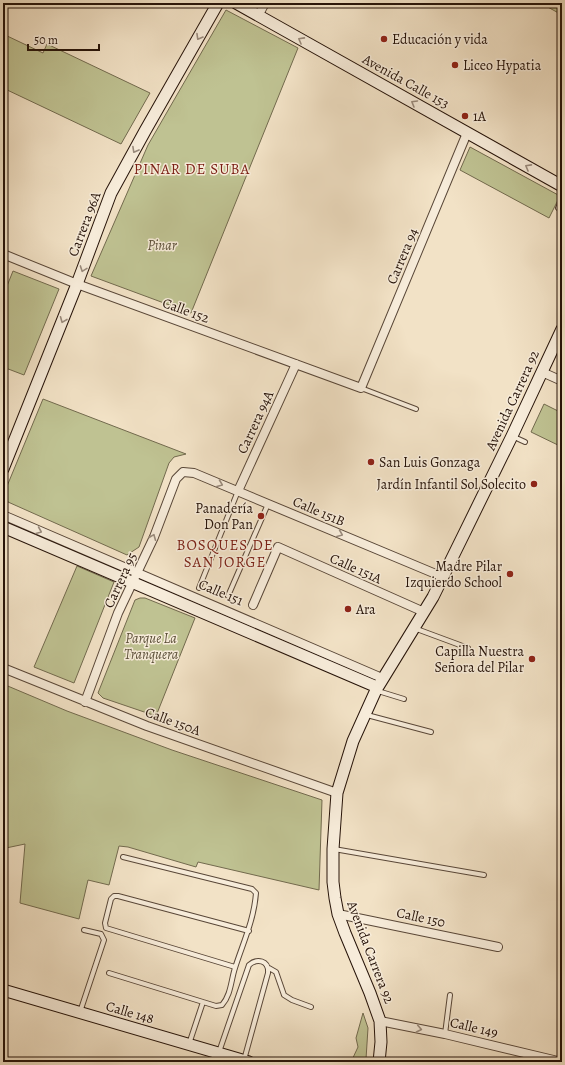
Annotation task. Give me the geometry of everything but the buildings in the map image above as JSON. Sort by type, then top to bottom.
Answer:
[{"type":"street","name":"Carrera 96A","points":[[3,469],[117,182],[218,3]]},
{"type":"street","name":"Avenida Calle 153","points":[[236,3],[562,186]]},
{"type":"street","points":[[258,16],[265,3]]},
{"type":"street","name":"Carrera 94","points":[[361,388],[467,133]]},
{"type":"street","name":"Calle 152","points":[[3,254],[77,284],[361,388]]},
{"type":"street","name":"Avenida Carrera 92","points":[[379,1062],[381,1042],[380,1021],[338,914],[333,882],[333,849],[337,793],[353,741],[378,685],[424,612],[443,576],[561,335]]},
{"type":"street","name":"Carrera 94A","points":[[238,491],[296,364]]},
{"type":"street","points":[[542,372],[562,381]]},
{"type":"street","name":"Calle 151B","points":[[184,472],[194,473],[443,576]]},
{"type":"street","name":"Carrera 95","points":[[85,702],[111,630],[154,537],[176,480],[184,472]]},
{"type":"street","name":"Calle 151","points":[[3,515],[135,578],[378,685]]},
{"type":"street","name":"Calle 151","points":[[3,527],[135,578]]},
{"type":"street","name":"Calle 151A","points":[[253,605],[278,547],[424,612]]},
{"type":"street","name":"Calle 150A","points":[[3,668],[154,729],[337,793]]},
{"type":"street","name":"Calle 150","points":[[338,914],[498,947]]},
{"type":"street","name":"Calle 148","points":[[3,990],[246,1061]]},
{"type":"street","name":"Calle 149","points":[[380,1021],[444,1034],[562,1062]]},
{"type":"street","points":[[526,1062],[528,1053]]},
{"type":"lane","points":[[562,199],[558,208],[562,210]]},
{"type":"lane","points":[[361,388],[416,409]]},
{"type":"lane","points":[[512,436],[525,442]]},
{"type":"lane","points":[[200,588],[238,491]]},
{"type":"lane","points":[[228,596],[268,504]]},
{"type":"lane","points":[[414,628],[468,648]]},
{"type":"lane","points":[[378,685],[404,698]]},
{"type":"lane","points":[[364,714],[431,732]]},
{"type":"lane","points":[[333,849],[484,875]]},
{"type":"lane","points":[[109,973],[216,1006],[222,1006],[227,1000],[235,967],[249,931],[256,899],[256,893],[252,889],[123,857]]},
{"type":"lane","points":[[235,967],[106,928],[105,923],[111,899],[114,896],[118,896],[249,931]]},
{"type":"lane","points":[[80,1013],[104,940],[104,937],[101,934],[84,930]]},
{"type":"lane","points":[[218,1053],[248,965],[253,961],[259,960],[266,963],[269,968],[276,972],[284,995],[292,1000],[311,1007]]},
{"type":"lane","points":[[246,1061],[269,968]]},
{"type":"lane","points":[[444,1034],[450,995]]},
{"type":"lane","points":[[189,1044],[203,1002]]},
{"type":"green space","points":[[547,3],[562,3],[562,15],[546,6]]},
{"type":"green space","name":"Pinar","points":[[226,10],[298,48],[191,313],[91,276],[148,145]]},
{"type":"green space","points":[[3,34],[43,53],[47,44],[150,93],[121,144],[3,88]]},
{"type":"green space","points":[[470,147],[560,196],[549,218],[460,170]]},
{"type":"green space","points":[[13,271],[59,289],[24,375],[3,367],[3,296]]},
{"type":"green space","points":[[43,399],[186,454],[174,457],[169,463],[139,547],[127,555],[8,502],[5,491]]},
{"type":"green space","points":[[544,404],[562,413],[562,447],[531,432]]},
{"type":"green space","points":[[77,566],[114,582],[74,683],[34,667]]},
{"type":"green space","name":"Parque La Tranquera","points":[[145,598],[195,618],[156,716],[103,698],[98,693],[135,600]]},
{"type":"green space","points":[[3,684],[67,711],[172,750],[322,800],[319,890],[198,862],[196,867],[128,847],[119,846],[109,885],[88,880],[79,919],[20,903],[25,844],[3,848]]},
{"type":"green space","points":[[363,1013],[368,1028],[366,1059],[364,1062],[351,1062],[358,1047],[356,1038]]},
{"type":"place","name":"Educación y vida","points":[[384,39]]},
{"type":"place","name":"Liceo Hypatia","points":[[455,65]]},
{"type":"place","name":"1A","points":[[465,116]]},
{"type":"place","name":"San Luis Gonzaga","points":[[371,462]]},
{"type":"place","name":"Jardín Infantil Sol Solecito","points":[[534,484]]},
{"type":"place","name":"Panadería Don Pan","points":[[261,516]]},
{"type":"place","name":"Madre Pilar Izquierdo School","points":[[510,574]]},
{"type":"place","name":"Ara","points":[[348,609]]},
{"type":"place","name":"Capilla Nuestra Señora del Pilar","points":[[532,659]]},
{"type":"district","name":"PINAR DE SUBA","points":[[192,169]]},
{"type":"district","name":"BOSQUES DE SAN JORGE","points":[[225,554]]}]
